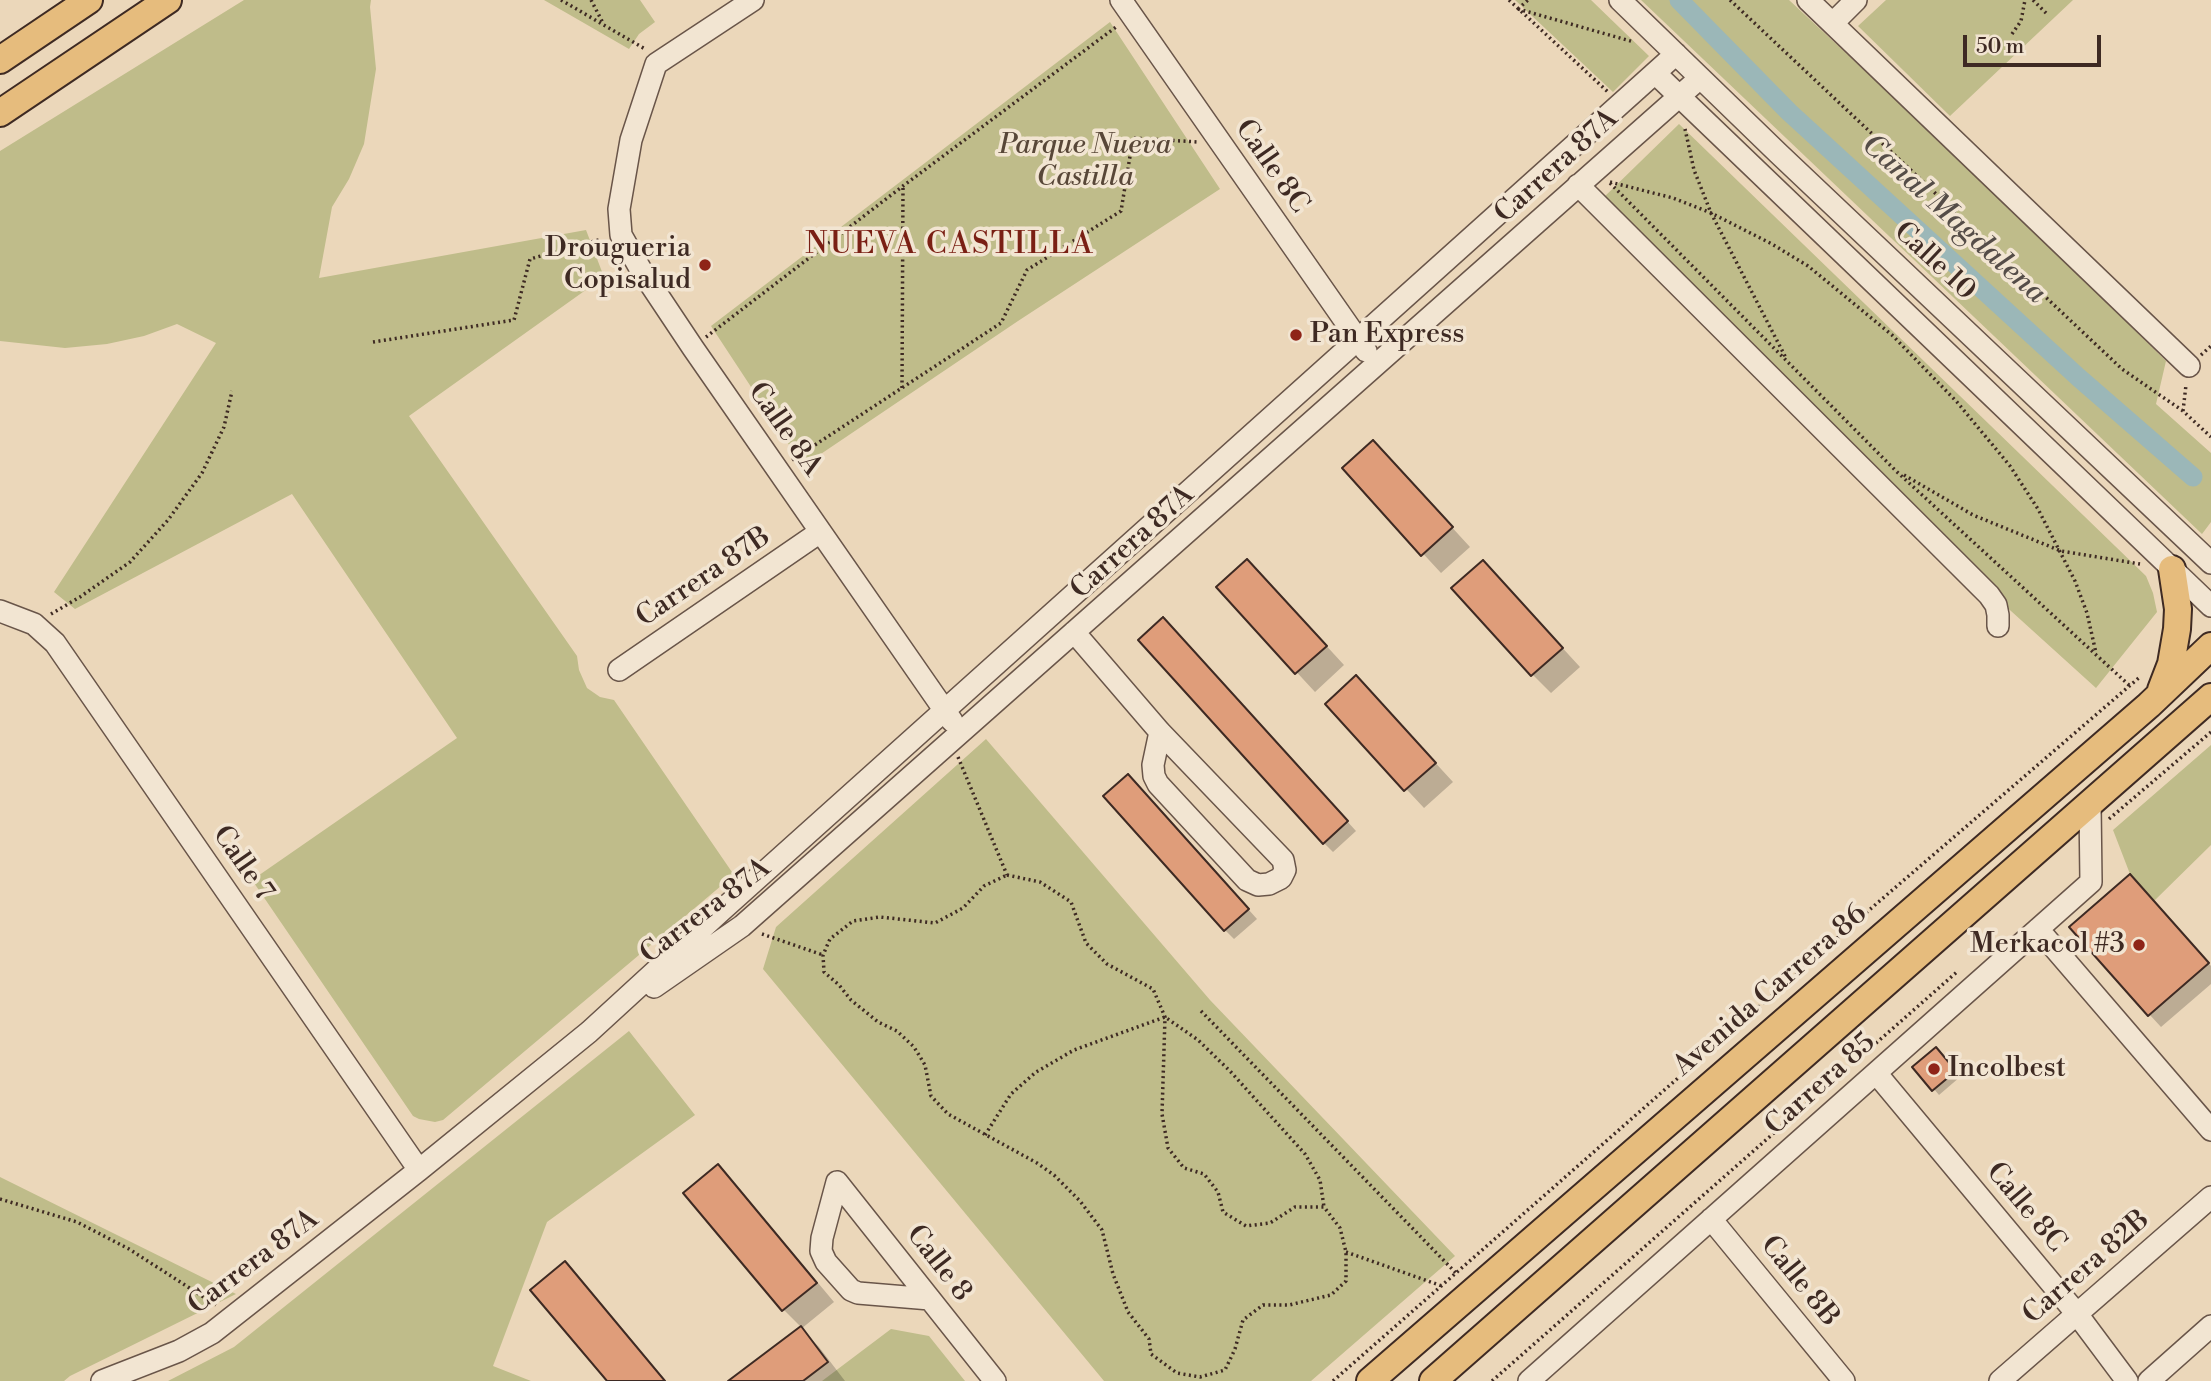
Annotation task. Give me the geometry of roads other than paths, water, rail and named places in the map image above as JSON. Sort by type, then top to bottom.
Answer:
[{"type":"main road","points":[[0,61],[89,0]]},
{"type":"main road","points":[[0,113],[168,0]]},
{"type":"main road","points":[[2159,696],[2171,664],[2178,629],[2172,569]]},
{"type":"main road","name":"Avenida Carrera 86","points":[[1370,1381],[2159,696],[2211,646]]},
{"type":"main road","points":[[1433,1381],[2211,697]]},
{"type":"street","name":"Calle 8A","points":[[753,0],[656,64],[631,140],[619,209],[621,234],[641,270],[693,348],[944,711],[956,736]]},
{"type":"street","name":"Calle 10","points":[[1620,0],[2211,563]]},
{"type":"street","points":[[1808,0],[2189,366]]},
{"type":"street","points":[[1833,23],[1856,0]]},
{"type":"street","name":"Calle 8C","points":[[1126,8],[1375,365]]},
{"type":"street","name":"Carrera 87A","points":[[102,1381],[179,1351],[212,1333],[589,1032],[1676,54]]},
{"type":"street","name":"Calle 10","points":[[1656,73],[2211,606]]},
{"type":"street","name":"Carrera 87A","points":[[589,1032],[742,926],[1578,185],[1603,176],[1679,96],[1700,78]]},
{"type":"street","points":[[1578,185],[1989,595],[1996,605],[1998,626]]},
{"type":"street","name":"Carrera 87B","points":[[620,670],[820,532]]},
{"type":"street","name":"Calle 7","points":[[0,611],[34,624],[55,643],[419,1170]]},
{"type":"street","points":[[1074,632],[1160,732],[1283,860],[1285,870],[1281,878],[1258,886],[1247,880],[1158,784],[1153,765],[1160,732]]},
{"type":"street","name":"Carrera 85","points":[[1543,1376],[1711,1219],[2091,882],[2090,803]]},
{"type":"street","points":[[2038,929],[2211,1130]]},
{"type":"street","name":"Calle 8C","points":[[1876,1073],[2077,1314],[2127,1381]]},
{"type":"street","name":"Calle 8","points":[[930,1299],[858,1293],[851,1290],[826,1262],[821,1251],[822,1238],[838,1182],[995,1381]]},
{"type":"street","name":"Carrera 82B","points":[[2000,1381],[2211,1197]]},
{"type":"street","name":"Calle 8B","points":[[1711,1219],[1844,1381]]},
{"type":"street","points":[[2149,1381],[2211,1326]]},
{"type":"waterway","name":"Canal Magdalena","points":[[1679,0],[1789,112],[2078,377],[2193,477]]},
{"type":"place","name":"Drougueria Copisalud","points":[[705,265]]},
{"type":"place","name":"Pan Express","points":[[1296,335]]},
{"type":"place","name":"Merkacol #3","points":[[2139,945]]},
{"type":"place","name":"Incolbest","points":[[1934,1069]]},
{"type":"district","name":"NUEVA CASTILLA","points":[[950,246]]},
{"type":"park label","name":"Parque Nueva Castilla","points":[[1085,162]]}]
